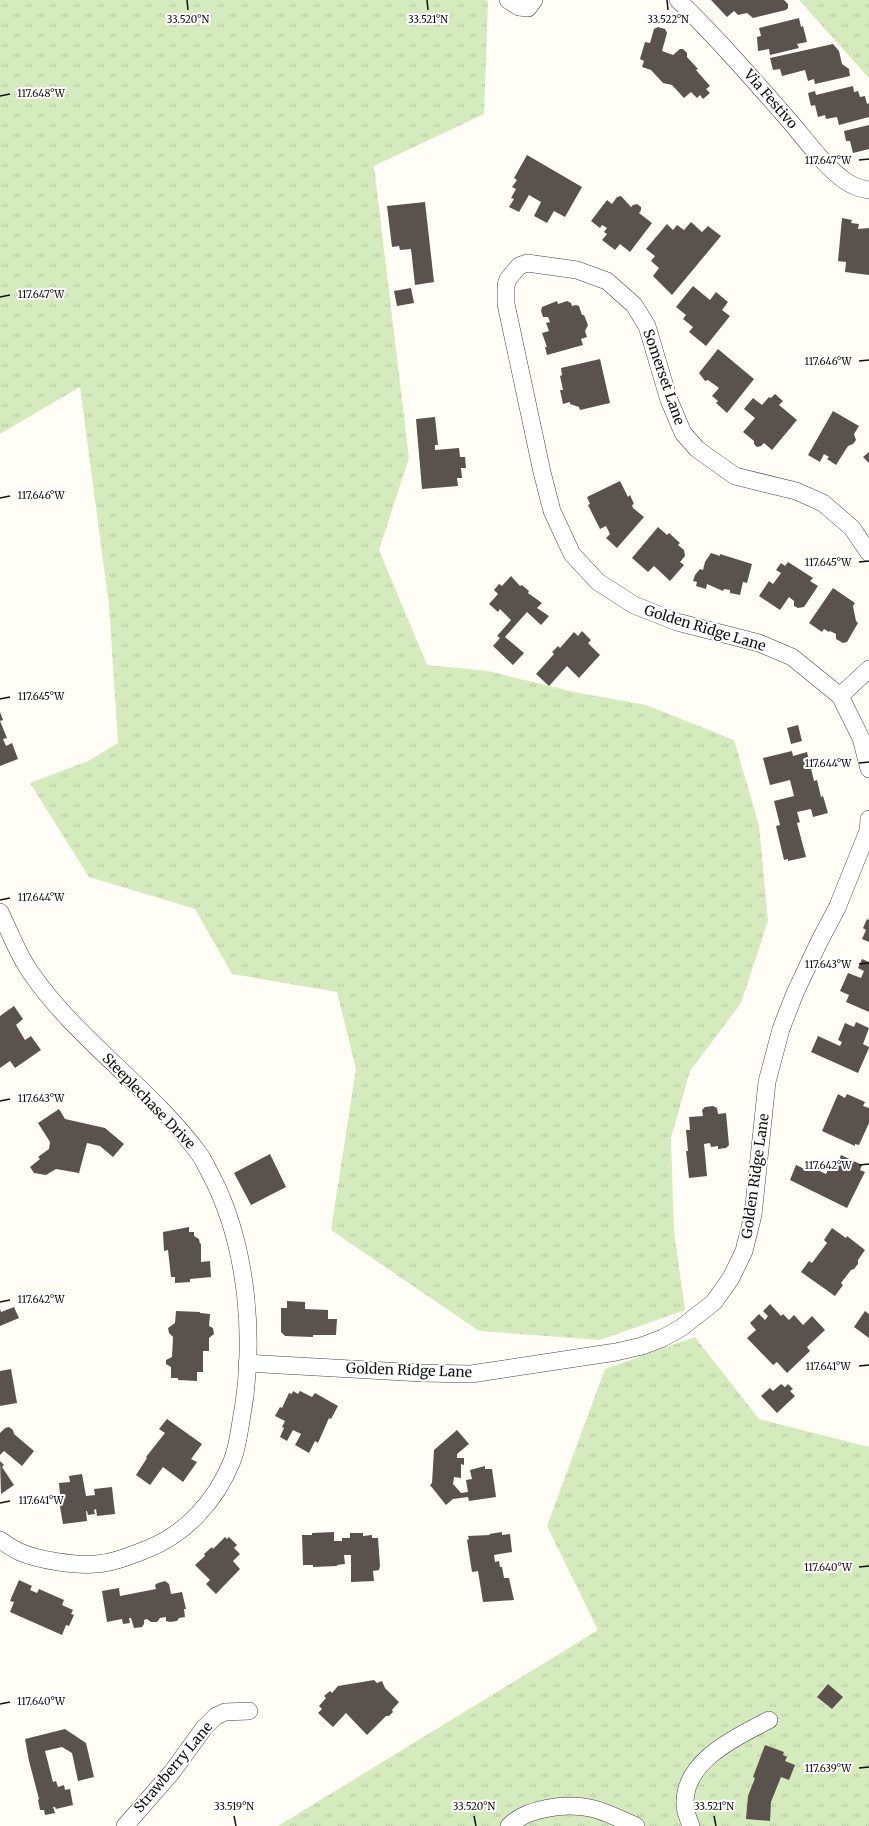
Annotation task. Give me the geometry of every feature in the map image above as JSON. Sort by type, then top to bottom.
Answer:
[{"type":"street","points":[[508,0],[519,7],[528,8],[534,0]]},
{"type":"street","name":"Via Festivo","points":[[678,0],[707,28],[826,162],[844,180],[862,189],[869,190]]},
{"type":"street","name":"Somerset Lane","points":[[512,272],[527,262],[577,270],[607,281],[634,305],[647,326],[669,400],[683,432],[697,449],[735,476],[796,491],[823,503],[852,528],[869,553]]},
{"type":"street","name":"Golden Ridge Lane","points":[[512,272],[506,286],[506,304],[542,472],[552,511],[572,554],[598,582],[634,605],[677,622],[759,643],[792,657],[840,696],[861,738],[869,769]]},
{"type":"street","points":[[840,696],[869,669]]},
{"type":"street","name":"Golden Ridge Lane","points":[[247,1363],[471,1374],[616,1352],[642,1346],[663,1338],[681,1328],[714,1302],[731,1278],[744,1251],[753,1216],[767,1082],[781,1030],[795,993],[837,908],[868,831],[869,819]]},
{"type":"street","name":"Steeplechase Drive","points":[[0,912],[30,972],[66,1015],[166,1115],[200,1156],[222,1196],[236,1243],[245,1285],[247,1323],[245,1399],[233,1460],[208,1503],[181,1532],[149,1549],[126,1558],[97,1564],[62,1562],[27,1554],[20,1552],[0,1540]]},
{"type":"street","name":"Strawberry Lane","points":[[125,1826],[172,1772],[204,1728],[216,1716],[225,1712],[249,1711]]},
{"type":"street","points":[[691,1826],[685,1806],[686,1791],[696,1770],[711,1754],[769,1720]]},
{"type":"street","points":[[509,1826],[531,1812],[550,1807],[590,1808],[636,1826]]},
{"type":"green space","points":[[0,0],[486,0],[488,2],[484,114],[374,166],[409,458],[379,550],[427,665],[488,671],[574,692],[646,705],[734,740],[759,825],[768,921],[741,1003],[690,1071],[671,1138],[674,1231],[685,1310],[600,1340],[479,1331],[331,1230],[356,1069],[337,992],[232,974],[195,909],[89,877],[30,783],[88,761],[118,743],[109,605],[80,387],[0,434]]},
{"type":"green space","points":[[799,0],[869,0],[869,78]]},
{"type":"green space","points":[[695,1337],[759,1419],[869,1447],[869,1826],[278,1826],[598,1630],[547,1526],[605,1369]]},
{"type":"building","points":[[711,0],[784,0],[788,4],[788,8],[786,10],[753,18],[747,13],[738,15],[734,11],[727,17]]},
{"type":"building","points":[[799,18],[801,27],[803,26],[807,42],[797,44],[799,48],[770,55],[769,49],[758,51],[757,37],[761,36],[759,28]]},
{"type":"building","points":[[658,27],[665,29],[667,33],[662,51],[673,55],[680,49],[683,49],[687,53],[687,57],[698,69],[696,70],[710,86],[706,89],[710,93],[703,99],[700,95],[697,98],[691,92],[684,98],[672,85],[663,83],[651,70],[642,67],[644,61],[640,59],[645,42],[650,43],[654,29]]},
{"type":"building","points":[[833,44],[839,51],[842,64],[849,69],[850,76],[815,84],[814,79],[808,81],[805,70],[782,76],[780,69],[773,70],[770,58]]},
{"type":"building","points":[[853,86],[854,92],[858,91],[860,97],[865,96],[867,104],[869,103],[869,117],[839,125],[837,117],[826,119],[825,115],[818,117],[815,105],[811,106],[808,93],[815,91],[816,95]]},
{"type":"building","points":[[869,125],[869,149],[853,153],[850,141],[846,141],[844,131]]},
{"type":"building","points":[[527,155],[582,187],[565,217],[554,211],[547,223],[534,216],[541,202],[529,195],[519,212],[509,207],[514,199],[511,198],[516,189],[512,187],[517,180],[514,178]]},
{"type":"building","points":[[621,196],[631,207],[637,204],[641,207],[639,213],[652,223],[630,252],[620,244],[615,250],[602,240],[607,234],[604,232],[607,228],[602,225],[600,228],[591,221],[607,200],[612,204],[617,197]]},
{"type":"building","points":[[425,202],[434,282],[415,285],[411,249],[400,250],[399,246],[392,247],[387,206]]},
{"type":"building","points":[[842,218],[852,220],[851,223],[859,224],[858,229],[869,228],[869,275],[845,272],[846,262],[838,261]]},
{"type":"building","points":[[691,222],[702,232],[708,226],[721,236],[672,295],[653,276],[659,268],[651,261],[655,256],[646,249],[667,224],[673,230],[677,225],[684,230]]},
{"type":"building","points":[[693,286],[710,300],[716,292],[728,302],[722,310],[730,316],[706,346],[689,332],[693,327],[683,319],[686,315],[676,307]]},
{"type":"building","points":[[411,288],[414,303],[397,306],[394,291]]},
{"type":"building","points":[[557,301],[558,304],[567,301],[571,303],[572,306],[579,306],[588,325],[585,331],[587,337],[581,339],[583,345],[547,355],[545,347],[547,347],[542,333],[549,331],[546,323],[550,322],[548,317],[543,317],[541,311],[542,307]]},
{"type":"building","points":[[718,349],[754,379],[727,413],[716,403],[718,401],[712,396],[719,388],[708,380],[705,381],[699,373]]},
{"type":"building","points":[[600,359],[610,403],[580,410],[579,407],[570,404],[570,402],[563,404],[560,390],[563,390],[560,376],[562,375],[561,368]]},
{"type":"building","points":[[775,394],[783,401],[779,405],[797,420],[772,450],[764,443],[757,447],[754,444],[754,441],[743,432],[755,418],[744,409],[753,398],[762,405],[769,397],[771,398]]},
{"type":"building","points":[[833,411],[859,426],[854,434],[856,440],[853,444],[848,446],[836,465],[827,459],[829,457],[824,454],[820,462],[808,455]]},
{"type":"building","points":[[435,417],[438,445],[435,445],[435,450],[459,448],[460,457],[465,457],[466,468],[461,468],[462,478],[457,478],[458,486],[422,489],[416,419]]},
{"type":"building","points":[[869,452],[869,463],[863,457]]},
{"type":"building","points":[[620,481],[628,497],[630,495],[634,504],[632,505],[633,508],[644,517],[617,548],[606,538],[610,534],[606,526],[600,529],[588,505],[590,504],[587,497]]},
{"type":"building","points":[[658,527],[667,535],[669,533],[680,543],[678,545],[684,550],[685,556],[680,562],[684,565],[670,581],[654,566],[648,572],[632,558]]},
{"type":"building","points":[[711,553],[720,556],[720,554],[752,564],[747,583],[743,582],[740,595],[730,593],[730,590],[724,589],[723,591],[707,584],[706,589],[696,586],[697,582],[693,581],[695,575],[700,569],[703,570],[705,562]]},
{"type":"building","points":[[788,562],[813,578],[810,581],[818,586],[804,607],[798,608],[794,606],[794,601],[789,597],[780,610],[759,596],[769,581],[773,584],[781,573],[776,570],[781,563],[785,566]]},
{"type":"building","points":[[511,576],[520,586],[522,585],[529,591],[528,593],[542,603],[537,608],[549,616],[541,625],[527,612],[505,637],[524,653],[513,665],[493,646],[500,638],[497,636],[511,620],[500,609],[498,612],[489,604],[498,594],[494,590],[499,584],[502,586]]},
{"type":"building","points":[[833,588],[855,603],[853,606],[856,621],[858,623],[847,642],[843,643],[836,639],[836,634],[824,629],[822,632],[809,623]]},
{"type":"building","points":[[582,631],[591,640],[588,643],[600,655],[579,678],[567,666],[549,686],[536,674],[554,654],[552,652],[558,646],[560,648],[574,632],[578,636]]},
{"type":"building","points":[[0,712],[3,720],[0,721]]},
{"type":"building","points":[[0,721],[7,738],[3,739],[6,746],[12,743],[18,759],[0,766]]},
{"type":"building","points":[[798,725],[802,741],[791,744],[787,728]]},
{"type":"building","points":[[792,751],[793,756],[807,752],[814,781],[817,780],[821,797],[823,796],[828,813],[813,817],[811,809],[797,812],[800,822],[797,823],[806,857],[788,861],[788,859],[784,860],[776,826],[780,825],[774,801],[794,796],[790,780],[770,785],[763,758]]},
{"type":"building","points":[[867,919],[869,920],[869,942],[862,939],[866,930],[863,928]]},
{"type":"building","points":[[862,959],[869,962],[869,1012],[846,1002],[849,995],[840,991],[848,973],[861,978],[864,971],[858,968]]},
{"type":"building","points":[[14,1006],[23,1019],[16,1025],[25,1040],[31,1036],[41,1050],[15,1068],[10,1061],[0,1068],[0,1016]]},
{"type":"building","points":[[856,1022],[869,1028],[863,1044],[869,1048],[858,1073],[811,1052],[818,1036],[840,1046],[842,1042],[838,1040],[845,1023],[854,1027]]},
{"type":"building","points":[[838,1094],[845,1098],[847,1094],[865,1102],[863,1106],[869,1108],[869,1123],[859,1145],[855,1144],[855,1146],[822,1131]]},
{"type":"building","points":[[713,1106],[717,1108],[718,1114],[726,1113],[729,1145],[726,1148],[718,1149],[718,1146],[711,1147],[710,1143],[704,1144],[707,1176],[689,1178],[686,1151],[688,1151],[686,1130],[690,1130],[689,1117],[703,1116],[702,1110],[705,1107]]},
{"type":"building","points":[[59,1109],[65,1119],[105,1128],[124,1144],[113,1157],[100,1146],[87,1143],[79,1173],[56,1169],[46,1175],[34,1173],[30,1167],[40,1159],[38,1157],[49,1149],[50,1142],[38,1123]]},
{"type":"building","points":[[270,1154],[286,1187],[251,1205],[234,1173]]},
{"type":"building","points":[[841,1155],[862,1165],[860,1170],[865,1172],[847,1208],[790,1180],[796,1165],[809,1171],[811,1167],[826,1174],[830,1166],[837,1165]]},
{"type":"building","points":[[189,1227],[189,1232],[194,1232],[194,1236],[199,1239],[200,1244],[201,1243],[201,1262],[210,1261],[211,1277],[190,1279],[190,1282],[175,1283],[175,1277],[171,1277],[168,1250],[164,1251],[163,1232]]},
{"type":"building","points":[[832,1228],[846,1238],[847,1236],[865,1250],[858,1260],[858,1264],[851,1270],[841,1283],[843,1285],[835,1296],[801,1272],[809,1261],[812,1263],[827,1243],[824,1240]]},
{"type":"building","points":[[287,1301],[305,1302],[305,1309],[328,1310],[328,1319],[337,1319],[336,1335],[313,1335],[313,1337],[285,1336],[281,1332],[281,1308],[287,1308]]},
{"type":"building","points":[[770,1304],[781,1316],[783,1314],[789,1320],[794,1315],[803,1325],[812,1316],[825,1330],[807,1347],[810,1351],[787,1373],[777,1362],[773,1365],[747,1338],[756,1330],[750,1323],[759,1314],[765,1320],[768,1316],[763,1311]]},
{"type":"building","points":[[14,1307],[19,1318],[0,1326],[0,1309],[1,1312]]},
{"type":"building","points":[[176,1311],[210,1314],[209,1326],[213,1328],[214,1334],[209,1338],[209,1351],[203,1351],[203,1372],[197,1372],[197,1381],[171,1378],[171,1367],[166,1364],[166,1360],[172,1357],[173,1337],[169,1333],[168,1328],[175,1323]]},
{"type":"building","points":[[865,1311],[869,1314],[869,1338],[854,1327]]},
{"type":"building","points":[[11,1369],[17,1403],[0,1406],[0,1371]]},
{"type":"building","points":[[781,1384],[785,1387],[788,1384],[793,1389],[790,1391],[795,1396],[777,1413],[761,1396],[770,1388],[773,1391]]},
{"type":"building","points":[[293,1391],[298,1394],[300,1391],[312,1397],[315,1393],[338,1406],[331,1419],[329,1418],[318,1443],[315,1441],[309,1453],[295,1445],[301,1434],[293,1430],[287,1441],[280,1437],[285,1421],[275,1416],[280,1407],[282,1408],[289,1393],[292,1394]]},
{"type":"building","points":[[167,1419],[202,1444],[191,1459],[197,1462],[183,1482],[163,1467],[150,1485],[136,1475],[147,1458],[146,1457],[165,1433],[159,1429]]},
{"type":"building","points":[[9,1427],[13,1430],[14,1434],[34,1451],[22,1466],[4,1451],[0,1455],[0,1433],[5,1428]]},
{"type":"building","points":[[457,1430],[469,1444],[457,1454],[457,1458],[464,1458],[464,1465],[461,1464],[461,1478],[454,1477],[453,1484],[461,1493],[468,1492],[466,1480],[472,1479],[470,1470],[485,1466],[485,1469],[492,1469],[496,1497],[469,1501],[468,1497],[453,1499],[446,1505],[430,1485],[432,1483],[434,1450]]},
{"type":"building","points":[[0,1461],[4,1465],[2,1467],[14,1485],[1,1494]]},
{"type":"building","points":[[82,1474],[86,1496],[95,1495],[94,1489],[112,1487],[115,1514],[97,1516],[96,1509],[94,1510],[95,1514],[88,1515],[86,1511],[87,1521],[63,1524],[58,1495],[60,1495],[59,1483],[70,1482],[69,1476]]},
{"type":"building","points":[[334,1532],[334,1541],[342,1541],[342,1538],[350,1538],[350,1533],[363,1533],[363,1536],[372,1535],[372,1538],[378,1538],[380,1566],[379,1570],[373,1571],[374,1581],[351,1582],[351,1555],[344,1555],[345,1564],[337,1566],[313,1567],[313,1565],[303,1565],[302,1535]]},
{"type":"building","points":[[502,1532],[502,1535],[510,1534],[512,1552],[494,1555],[495,1562],[499,1561],[504,1578],[509,1578],[514,1600],[483,1602],[478,1571],[472,1572],[467,1540],[469,1539],[468,1536],[490,1535],[489,1534]]},
{"type":"building","points":[[225,1537],[227,1539],[229,1537],[237,1545],[234,1548],[240,1554],[233,1561],[240,1569],[216,1594],[206,1584],[210,1580],[195,1565],[205,1556],[204,1554],[212,1547],[213,1549]]},
{"type":"building","points":[[19,1580],[32,1586],[30,1590],[37,1593],[39,1589],[64,1600],[62,1605],[73,1610],[71,1614],[74,1615],[69,1626],[66,1625],[62,1635],[10,1612],[14,1602],[10,1601]]},
{"type":"building","points":[[165,1581],[169,1584],[171,1594],[182,1592],[186,1609],[184,1609],[185,1617],[179,1618],[177,1621],[170,1622],[166,1621],[166,1617],[160,1618],[157,1622],[151,1622],[147,1619],[144,1620],[142,1627],[134,1628],[131,1618],[129,1618],[130,1623],[123,1624],[122,1619],[107,1622],[102,1591],[119,1588],[120,1596],[156,1589],[155,1585]]},
{"type":"building","points":[[374,1680],[377,1683],[382,1681],[385,1688],[399,1702],[392,1710],[393,1712],[389,1716],[386,1716],[367,1735],[346,1713],[333,1727],[318,1713],[322,1709],[319,1706],[326,1698],[324,1696],[330,1691],[332,1693],[338,1686]]},
{"type":"building","points":[[828,1684],[843,1697],[832,1709],[817,1697]]},
{"type":"building","points":[[65,1729],[86,1743],[94,1777],[78,1781],[72,1753],[62,1747],[45,1751],[53,1782],[56,1781],[58,1787],[64,1785],[65,1790],[70,1789],[73,1805],[56,1809],[53,1807],[55,1813],[45,1815],[44,1810],[40,1810],[39,1799],[25,1739]]},
{"type":"building","points":[[765,1745],[784,1752],[783,1755],[787,1757],[785,1761],[795,1765],[789,1780],[781,1777],[771,1802],[770,1821],[746,1819],[748,1796],[755,1778],[753,1777]]}]
